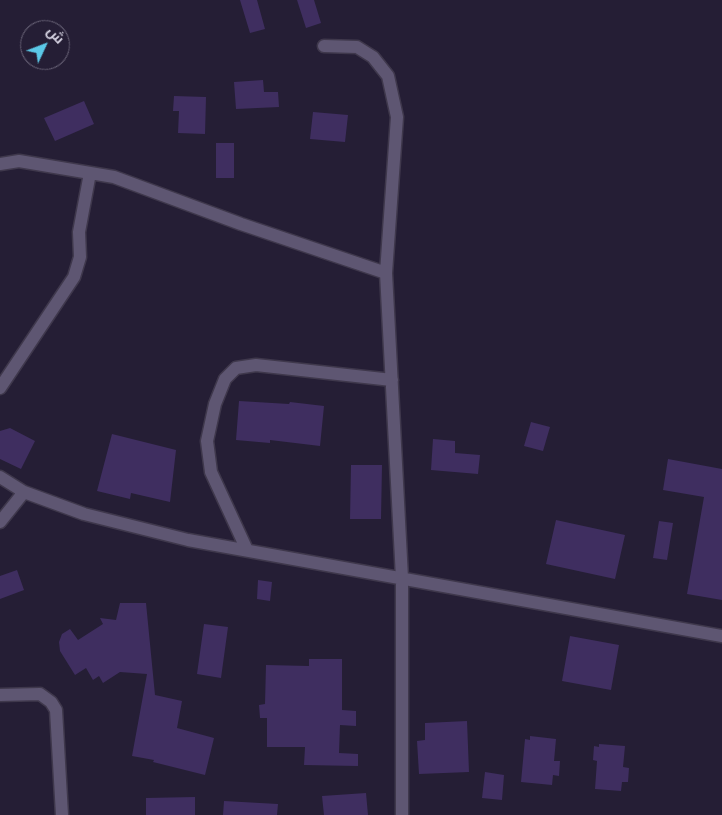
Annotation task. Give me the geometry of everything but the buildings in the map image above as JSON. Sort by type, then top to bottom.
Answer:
[{"type":"street","points":[[324,46],[357,47],[373,58],[388,76],[397,117],[386,273],[402,578],[402,815]]},
{"type":"street","points":[[0,164],[19,161],[114,177],[241,224],[386,273]]},
{"type":"street","points":[[0,388],[74,277],[80,257],[79,232],[90,173]]},
{"type":"street","points":[[247,550],[210,472],[206,441],[215,404],[225,379],[236,368],[256,365],[392,380]]},
{"type":"street","points":[[0,477],[24,492],[84,514],[188,540],[722,636]]},
{"type":"street","points":[[0,522],[24,492]]},
{"type":"street","points":[[0,695],[40,694],[51,702],[56,710],[62,815]]}]
